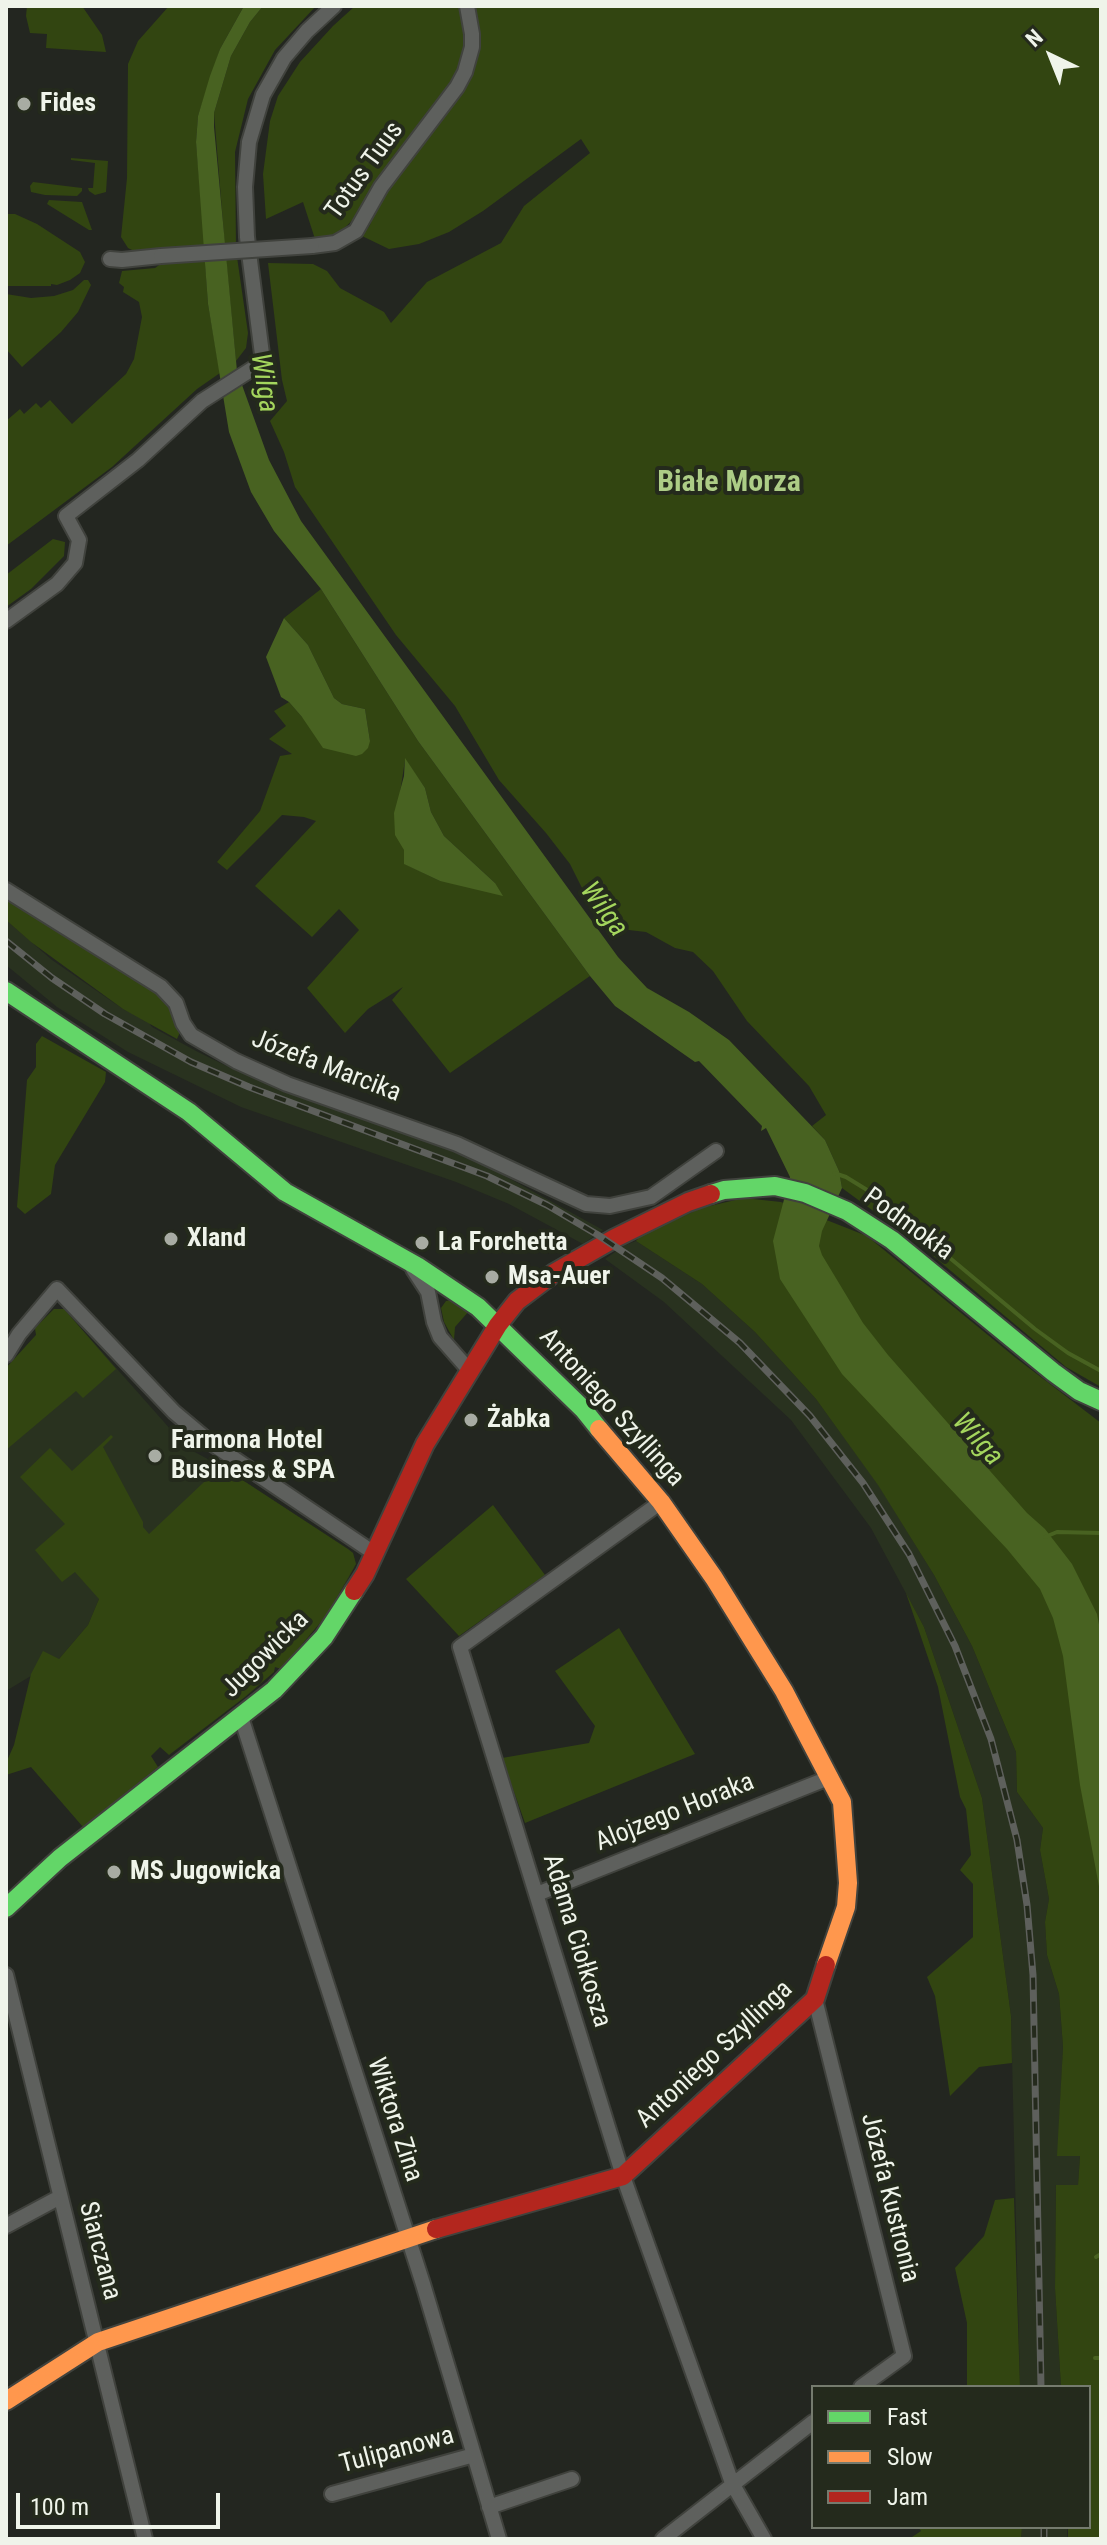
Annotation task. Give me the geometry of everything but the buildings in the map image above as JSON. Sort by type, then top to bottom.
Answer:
[{"type":"street","points":[[6,621],[57,584],[75,563],[79,540],[66,516],[138,460],[214,392],[263,362],[246,212],[247,149],[263,95],[284,58],[334,6]]},
{"type":"street","name":"Totus Tuus","points":[[110,259],[312,246],[335,243],[356,231],[381,187],[465,72],[472,47],[467,6]]},
{"type":"street","name":"Józefa Marcika","points":[[6,890],[161,987],[176,1003],[191,1035],[236,1061],[287,1084],[457,1144],[586,1204],[610,1206],[651,1197]]},
{"type":"street","points":[[6,991],[189,1112],[285,1192],[456,1291],[498,1325]]},
{"type":"street","points":[[660,1215],[651,1197],[716,1151]]},
{"type":"street","name":"Podmokła","points":[[498,1325],[517,1301],[554,1273],[660,1215],[724,1190],[775,1186],[805,1193],[847,1211],[892,1240],[1053,1372],[1079,1391],[1101,1401]]},
{"type":"street","points":[[401,1257],[421,1280],[432,1304],[440,1337],[469,1370]]},
{"type":"street","points":[[6,1355],[19,1334],[57,1289],[174,1412],[211,1443],[374,1553]]},
{"type":"street","points":[[432,1304],[439,1297],[456,1291]]},
{"type":"street","name":"Jugowicka","points":[[6,1908],[60,1858],[241,1717],[293,1671],[324,1637],[353,1594],[425,1444],[498,1325]]},
{"type":"street","name":"Antoniego Szyllinga","points":[[6,2401],[98,2342],[408,2237],[623,2176],[815,1999],[846,1907],[848,1883],[842,1802],[831,1777],[784,1691],[714,1578],[661,1502],[583,1409],[498,1325]]},
{"type":"street","name":"Adama Ciołkosza","points":[[661,1502],[460,1647],[623,2176],[732,2483],[764,2539]]},
{"type":"street","name":"Wiktora Zina","points":[[241,1717],[408,2237],[499,2539]]},
{"type":"street","name":"Alojzego Horaka","points":[[537,1894],[831,1777]]},
{"type":"street","name":"Siarczana","points":[[6,1975],[145,2539]]},
{"type":"street","name":"Józefa Kustronia","points":[[815,1999],[904,2356],[864,2385]]},
{"type":"street","points":[[6,2226],[60,2197]]},
{"type":"street","points":[[663,2539],[811,2424]]},
{"type":"street","name":"Tulipanowa","points":[[332,2494],[474,2455]]},
{"type":"street","points":[[489,2507],[572,2479]]},
{"type":"shaded area","points":[[27,6],[82,6],[102,35],[106,52],[46,48],[47,34],[30,33]]},
{"type":"shaded area","points":[[169,6],[244,6],[220,49],[198,116],[196,142],[205,248],[134,251],[121,237],[127,178],[128,64],[138,41]]},
{"type":"shaded area","points":[[244,6],[263,6],[231,56],[214,113],[214,127],[237,371],[269,460],[301,521],[618,957],[647,988],[729,1040],[825,1140],[839,1171],[842,1188],[822,1231],[819,1246],[822,1255],[863,1323],[888,1355],[1027,1513],[1045,1529],[1072,1564],[1097,1614],[1101,1635],[1101,1897],[1080,1785],[1063,1656],[1053,1618],[1040,1589],[1007,1549],[842,1374],[780,1279],[773,1241],[790,1177],[766,1128],[761,1131],[762,1126],[699,1061],[695,1062],[615,1006],[590,976],[418,741],[321,589],[274,531],[251,492],[229,432],[208,304],[196,142],[198,116],[210,76],[220,49]]},
{"type":"shaded area","points":[[263,6],[316,6],[275,50],[248,99],[235,152],[236,246],[225,247],[214,113],[231,56]]},
{"type":"shaded area","points":[[355,6],[460,6],[464,21],[464,57],[458,77],[385,170],[361,212],[335,237],[316,242],[303,202],[266,219],[263,174],[270,121],[278,96],[300,62]]},
{"type":"shaded area","points":[[473,6],[1101,6],[1101,1387],[1066,1367],[921,1246],[842,1188],[839,1171],[825,1140],[812,1126],[826,1115],[809,1086],[747,1021],[713,971],[693,952],[675,948],[646,932],[620,929],[583,890],[570,864],[499,780],[455,706],[396,635],[295,487],[270,421],[287,401],[268,263],[313,264],[327,271],[340,288],[384,312],[391,323],[427,282],[501,243],[524,206],[590,153],[581,139],[483,211],[449,232],[419,244],[389,249],[362,236],[370,225],[377,202],[461,93],[474,68],[477,36]]},
{"type":"shaded area","points":[[71,158],[108,161],[106,192],[95,195],[89,191],[88,188],[93,188],[95,163]]},
{"type":"shaded area","points":[[33,182],[82,188],[82,191],[77,196],[45,195],[31,192]]},
{"type":"shaded area","points":[[49,200],[82,202],[92,230],[47,204]]},
{"type":"shaded area","points":[[6,214],[15,214],[37,224],[80,252],[85,262],[80,273],[57,285],[7,286]]},
{"type":"shaded area","points":[[237,257],[248,333],[246,348],[236,361],[226,258]]},
{"type":"shaded area","points":[[205,261],[208,304],[220,373],[197,389],[112,467],[6,546],[6,421],[20,409],[24,414],[36,403],[41,408],[50,400],[72,424],[126,374],[134,359],[142,317],[139,302],[123,292],[124,287],[119,283],[122,271],[155,268],[162,263]]},
{"type":"shaded area","points":[[84,280],[91,285],[78,312],[22,367],[6,349],[6,294],[31,298],[54,296],[73,290]]},
{"type":"shaded area","points":[[53,539],[65,542],[64,556],[31,589],[6,607],[6,575]]},
{"type":"shaded area","points":[[321,589],[418,741],[590,976],[450,1073],[392,1000],[403,987],[368,1009],[345,1033],[307,988],[359,930],[339,909],[312,937],[255,886],[316,821],[282,815],[227,870],[217,862],[260,811],[280,756],[292,754],[269,739],[286,726],[274,711],[289,702],[302,717],[370,741],[365,709],[342,704],[334,698],[308,645],[284,618]],"holes":[[[405,760],[425,788],[431,812],[444,836],[495,883],[440,881],[405,864],[400,793]]]},
{"type":"shaded area","points":[[284,618],[308,645],[334,698],[342,704],[365,709],[370,741],[362,754],[356,756],[323,748],[302,717],[281,697],[266,657]]},
{"type":"shaded area","points":[[405,758],[425,788],[431,812],[444,836],[495,883],[503,896],[440,881],[404,864],[404,850],[395,835],[394,813],[404,776]]},
{"type":"shaded area","points":[[6,894],[151,984],[172,1008],[180,1032],[177,1039],[123,1009],[31,942],[6,920]]},
{"type":"shaded area","points":[[6,920],[52,960],[123,1009],[146,1019],[152,1027],[198,1052],[235,1070],[454,1148],[603,1230],[583,1244],[509,1204],[456,1182],[241,1107],[128,1052],[57,1007],[6,965]]},
{"type":"shaded area","points":[[42,1036],[106,1072],[105,1082],[55,1165],[51,1194],[25,1214],[17,1207],[27,1080],[36,1067],[36,1044]]},
{"type":"shaded area","points":[[744,1198],[781,1202],[867,1236],[1101,1423],[1101,2539],[1068,2539],[1068,2529],[1091,2529],[1091,2385],[1061,2385],[1055,2288],[1056,2185],[1078,2185],[1080,2156],[1057,2156],[1063,2047],[1059,1994],[1047,1955],[1045,1922],[1049,1899],[1040,1850],[1043,1828],[1017,1792],[1016,1752],[972,1646],[934,1575],[878,1485],[816,1399],[755,1332],[702,1284],[636,1241],[640,1236],[701,1208]]},
{"type":"shaded area","points":[[636,1241],[702,1284],[755,1332],[816,1399],[878,1484],[934,1575],[972,1646],[1016,1752],[1017,1792],[1043,1828],[1040,1850],[1049,1899],[1045,1922],[1047,1955],[1059,1994],[1063,2047],[1058,2156],[1080,2156],[1078,2185],[1056,2185],[1055,2288],[1061,2385],[1020,2385],[1011,2016],[982,1798],[924,1627],[871,1528],[791,1420],[664,1302],[605,1259]]},
{"type":"shaded area","points":[[451,1300],[469,1311],[455,1327],[454,1340],[444,1322],[441,1308]]},
{"type":"shaded area","points":[[54,1309],[64,1309],[187,1448],[221,1466],[353,1553],[356,1564],[339,1597],[99,1599],[88,1625],[59,1659],[6,1691],[6,1368],[36,1335],[35,1328]]},
{"type":"shaded area","points":[[54,1309],[64,1309],[116,1369],[83,1398],[76,1391],[6,1450],[6,1368],[36,1335],[35,1328]]},
{"type":"shaded area","points":[[111,1435],[113,1437],[103,1447],[149,1534],[221,1466],[348,1549],[353,1553],[356,1564],[326,1616],[281,1669],[275,1667],[274,1672],[245,1697],[169,1755],[160,1747],[151,1756],[158,1767],[83,1827],[31,1767],[6,1775],[6,1763],[14,1745],[31,1674],[43,1651],[59,1659],[88,1625],[99,1599],[75,1572],[62,1582],[35,1550],[65,1524],[20,1477],[50,1448],[72,1471]]},
{"type":"shaded area","points":[[493,1505],[545,1575],[459,1636],[406,1579]]},
{"type":"shaded area","points":[[906,1593],[924,1627],[982,1798],[1011,2016],[1012,2063],[979,2067],[950,2096],[935,1996],[927,1977],[973,1937],[973,1884],[960,1870],[971,1855],[966,1809],[960,1797],[938,1687]]},
{"type":"shaded area","points":[[619,1628],[695,1754],[525,1823],[502,1758],[589,1743],[595,1726],[555,1671]]},
{"type":"shaded area","points":[[1014,2198],[1020,2385],[967,2385],[967,2323],[955,2268],[984,2236],[995,2200]]},
{"type":"shaded area","points":[[920,2529],[1022,2529],[1021,2539],[909,2539],[921,2531]]},
{"type":"shaded area","points":[[1022,2529],[1067,2529],[1067,2539],[1021,2539]]},
{"type":"waterway","points":[[834,1173],[872,1193],[1035,1329],[1068,1353],[1101,1371]]},
{"type":"waterway","points":[[1045,1537],[1057,1532],[1101,1533]]},
{"type":"waterway","points":[[1096,2257],[1101,2254]]},
{"type":"waterway","points":[[1095,2358],[1101,2358]]},
{"type":"railway","points":[[6,941],[52,978],[105,1014],[191,1062],[249,1087],[487,1176],[547,1205],[598,1235],[662,1278],[740,1343],[810,1416],[863,1483],[909,1554],[955,1646],[991,1739],[1017,1840],[1033,1975],[1041,2385]]},
{"type":"railway","points":[[1044,2529],[1044,2539]]},
{"type":"traffic: fast","points":[[6,991],[189,1112],[285,1192],[417,1266],[478,1307],[583,1409],[599,1429]]},
{"type":"traffic: fast","points":[[711,1194],[775,1186],[805,1193],[847,1211],[892,1240],[1053,1372],[1079,1391],[1101,1401]]},
{"type":"traffic: fast","points":[[6,1908],[60,1858],[274,1690],[324,1637],[354,1591]]},
{"type":"traffic: slow","points":[[599,1429],[661,1502],[714,1578],[784,1691],[842,1802],[848,1883],[846,1907],[826,1965]]},
{"type":"traffic: slow","points":[[6,2401],[98,2342],[436,2229]]},
{"type":"traffic: jam","points":[[354,1591],[365,1574],[425,1444],[498,1325],[517,1301],[554,1273],[615,1238],[711,1194]]},
{"type":"traffic: jam","points":[[436,2229],[623,2176],[815,1999],[826,1965]]},
{"type":"place","name":"Fides","points":[[24,104]]},
{"type":"place","name":"Xland","points":[[171,1239]]},
{"type":"place","name":"La Forchetta","points":[[422,1243]]},
{"type":"place","name":"Msa-Auer","points":[[492,1277]]},
{"type":"place","name":"Żabka","points":[[471,1420]]},
{"type":"place","name":"Farmona Hotel Business & SPA","points":[[155,1456]]},
{"type":"place","name":"MS Jugowicka","points":[[114,1872]]},
{"type":"district","name":"Białe Morza","points":[[729,483]]},
{"type":"water label","name":"Wilga","points":[[263,383]]},
{"type":"water label","name":"Wilga","points":[[603,910]]},
{"type":"water label","name":"Wilga","points":[[977,1440]]}]
